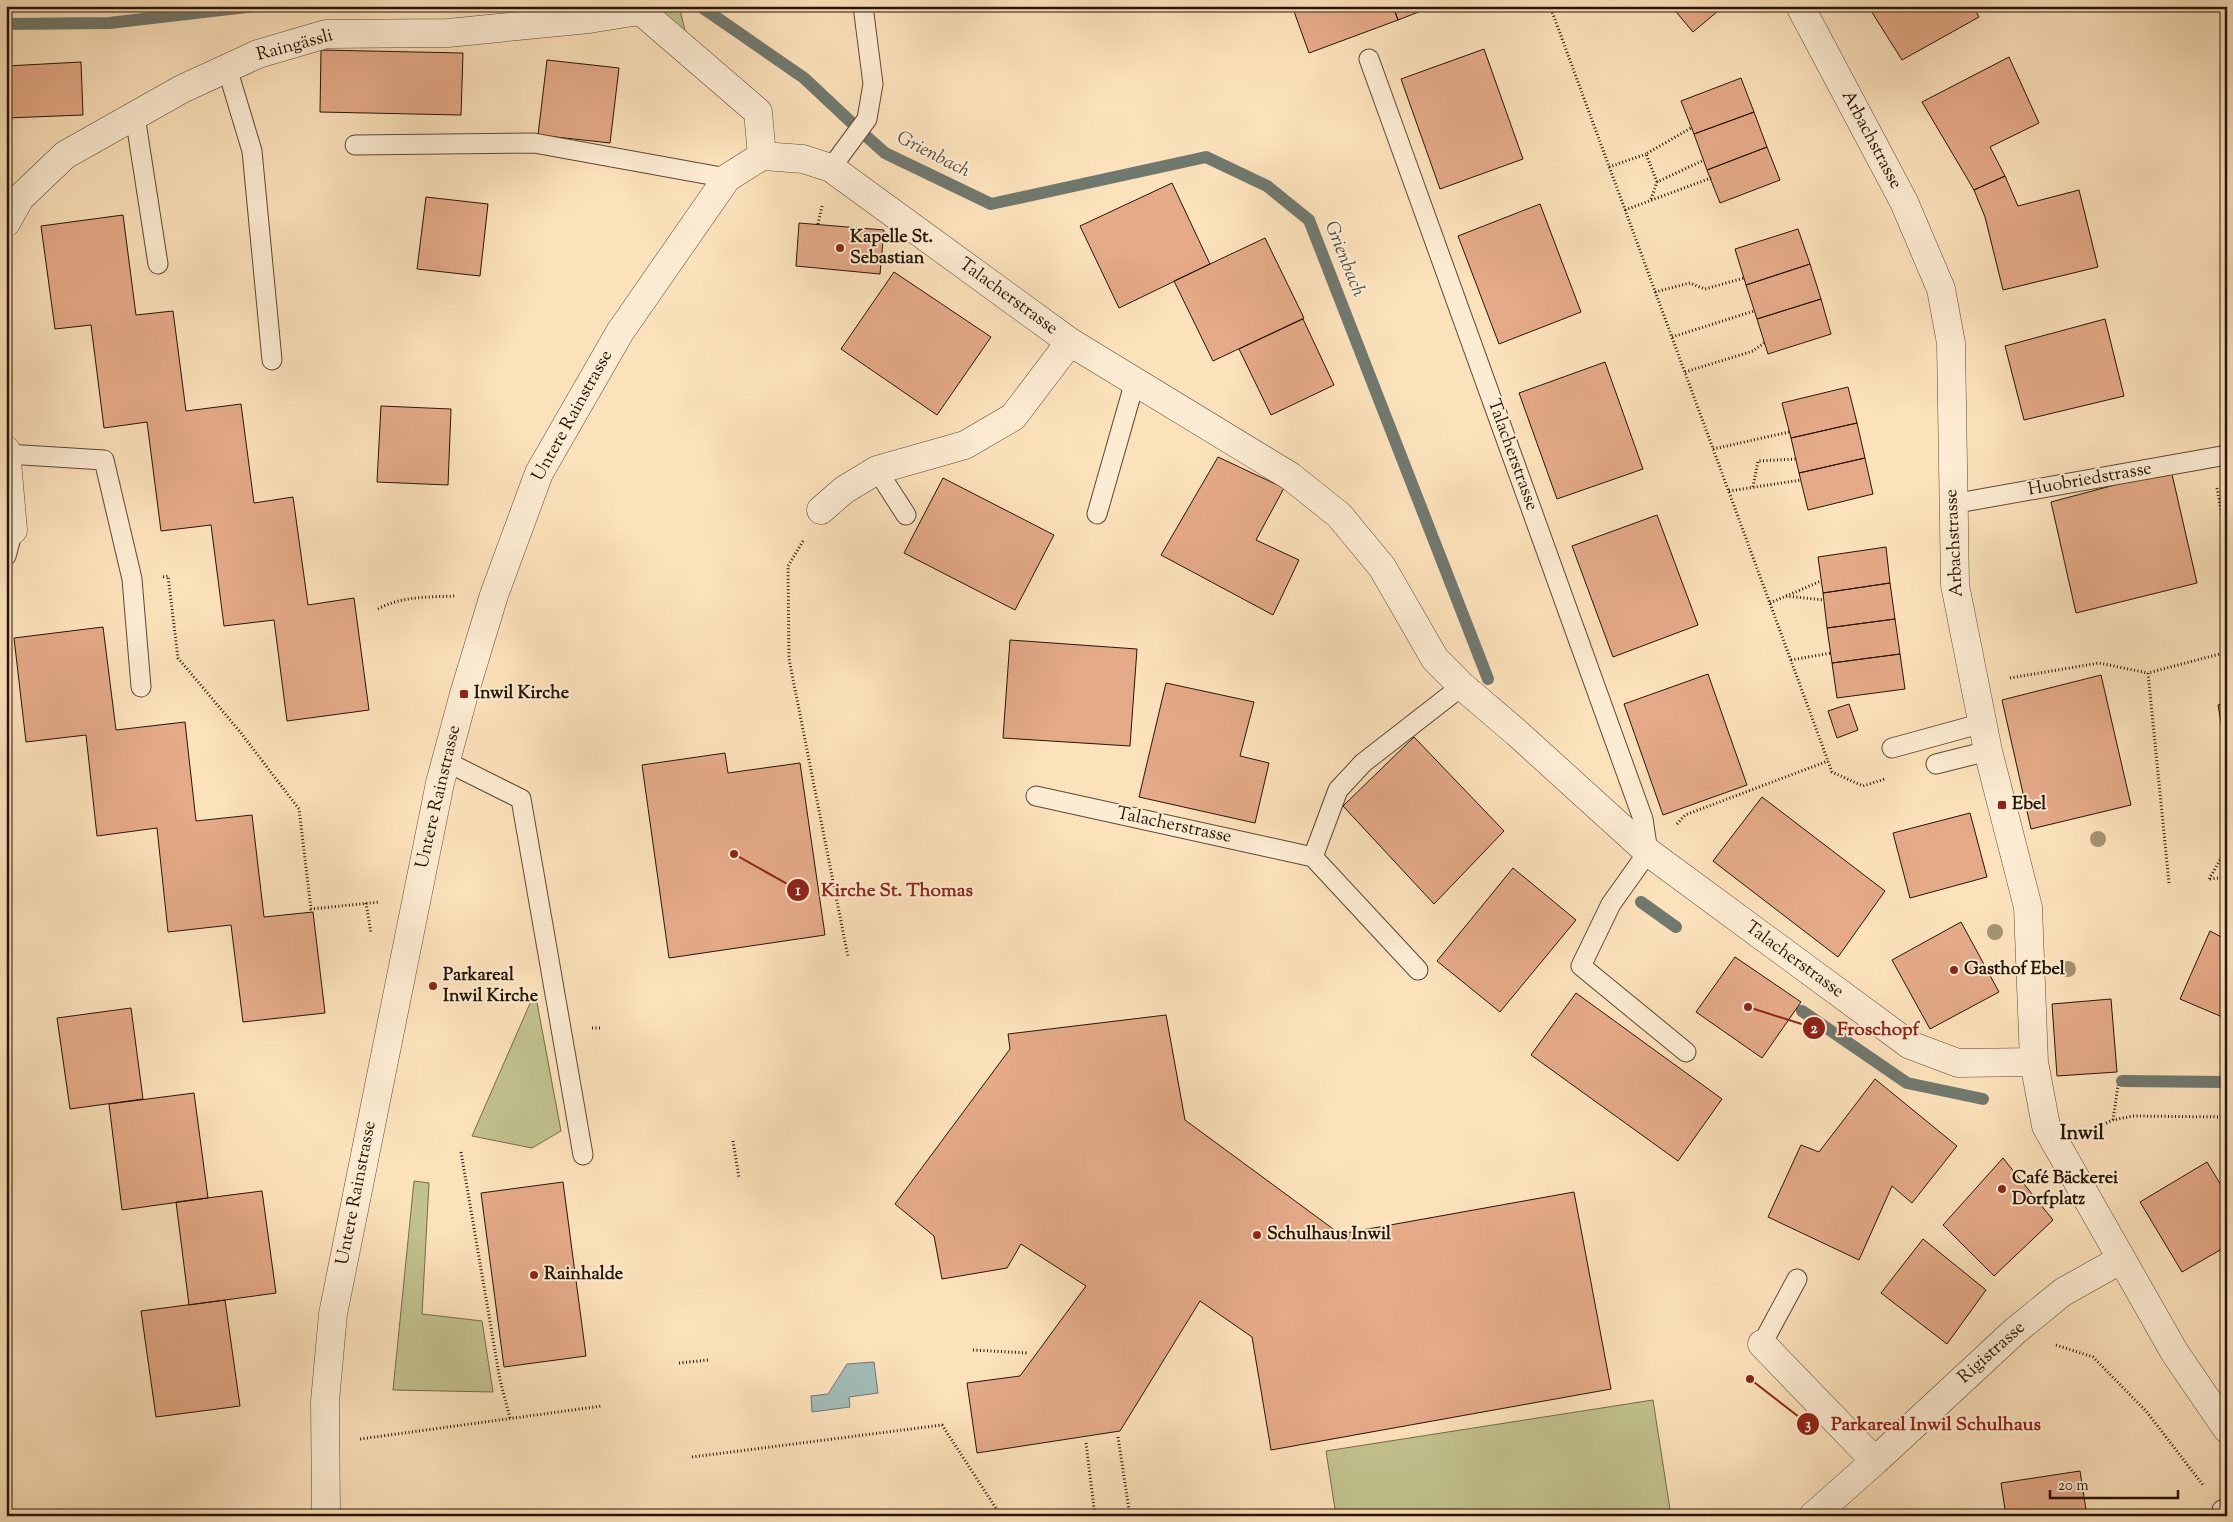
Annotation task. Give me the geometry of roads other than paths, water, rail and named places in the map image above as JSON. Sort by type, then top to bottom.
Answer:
[{"type":"street","name":"Arbachstrasse","points":[[1800,6],[1904,202],[1941,289],[1951,342],[1952,504],[1955,585],[1988,751],[2028,907],[2034,1062],[2041,1106],[2046,1126],[2056,1146],[2120,1260]]},
{"type":"street","name":"Raingässli","points":[[6,223],[20,198],[65,155],[182,89],[258,54],[326,34],[448,33],[589,19],[637,9]]},
{"type":"street","points":[[637,9],[758,112],[762,156]]},
{"type":"street","name":"Talacherstrasse","points":[[762,156],[835,163],[1070,342],[1290,476],[1339,515],[1382,567],[1435,659],[1462,686],[1517,733],[1648,852],[1910,1045],[1958,1063],[2034,1062]]},
{"type":"street","name":"Untere Rainstrasse","points":[[326,1516],[325,1401],[333,1314],[445,761],[494,595],[539,473],[620,332],[727,178],[762,156]]},
{"type":"street","name":"Talacherstrasse","points":[[821,510],[844,490],[877,470],[965,445],[1013,417],[1070,342]]},
{"type":"street","points":[[6,450],[13,530]]},
{"type":"street","points":[[2120,1260],[2175,1353],[2227,1429]]},
{"type":"street","name":"Rigistrasse","points":[[1813,1516],[1875,1462],[2015,1331],[2064,1292],[2120,1260]]},
{"type":"street","points":[[1762,1344],[1875,1462]]},
{"type":"lane","points":[[835,163],[867,119],[873,84],[863,6]]},
{"type":"lane","name":"Talacherstrasse","points":[[1369,59],[1644,819],[1648,852]]},
{"type":"lane","points":[[227,68],[252,151],[272,360]]},
{"type":"lane","points":[[135,116],[158,264]]},
{"type":"lane","points":[[355,145],[534,143],[727,178]]},
{"type":"lane","points":[[1097,514],[1135,382]]},
{"type":"lane","points":[[7,454],[104,460],[132,579],[141,688]]},
{"type":"lane","name":"Huobriedstrasse","points":[[1952,504],[2219,457]]},
{"type":"lane","points":[[877,470],[906,515]]},
{"type":"lane","points":[[6,556],[13,530]]},
{"type":"lane","points":[[1418,970],[1313,857],[1338,790],[1363,763],[1462,686]]},
{"type":"lane","points":[[1892,748],[1983,723]]},
{"type":"lane","points":[[1936,764],[1988,751]]},
{"type":"lane","points":[[445,761],[521,799],[583,1155]]},
{"type":"lane","name":"Talacherstrasse","points":[[1036,796],[1313,857]]},
{"type":"lane","points":[[1648,852],[1611,904],[1581,966],[1686,1052]]},
{"type":"lane","points":[[1762,1344],[1797,1279]]},
{"type":"water","points":[[874,1362],[878,1393],[849,1397],[850,1407],[812,1412],[811,1396],[828,1394],[847,1364]]},
{"type":"waterway","points":[[6,24],[109,23],[256,6]]},
{"type":"waterway","name":"Grienbach","points":[[700,6],[804,78],[852,123]]},
{"type":"waterway","name":"Grienbach","points":[[866,136],[885,153],[991,204],[1206,157],[1267,186],[1309,220],[1488,679]]},
{"type":"waterway","name":"Grienbach","points":[[1641,902],[1676,927]]},
{"type":"waterway","name":"Grienbach","points":[[1802,1011],[1907,1083],[1983,1099]]},
{"type":"waterway","name":"Grienbach","points":[[2122,1081],[2227,1082]]},
{"type":"place","name":"Kapelle St. Sebastian","points":[[840,248]]},
{"type":"place","name":"Inwil Kirche","points":[[464,694]]},
{"type":"place","name":"Ebel","points":[[2002,805]]},
{"type":"place","name":"Kirche St. Thomas","points":[[734,854]]},
{"type":"place","name":"Gasthof Ebel","points":[[1954,970]]},
{"type":"place","name":"Parkareal Inwil Kirche","points":[[433,986]]},
{"type":"place","name":"Froschopf","points":[[1748,1007]]},
{"type":"place","name":"Café Bäckerei Dorfplatz","points":[[2002,1189]]},
{"type":"place","name":"Schulhaus Inwil","points":[[1257,1235]]},
{"type":"place","name":"Rainhalde","points":[[534,1275]]},
{"type":"place","name":"Parkareal Inwil Schulhaus","points":[[1750,1379]]},
{"type":"district","name":"Inwil","points":[[2082,1134]]}]
